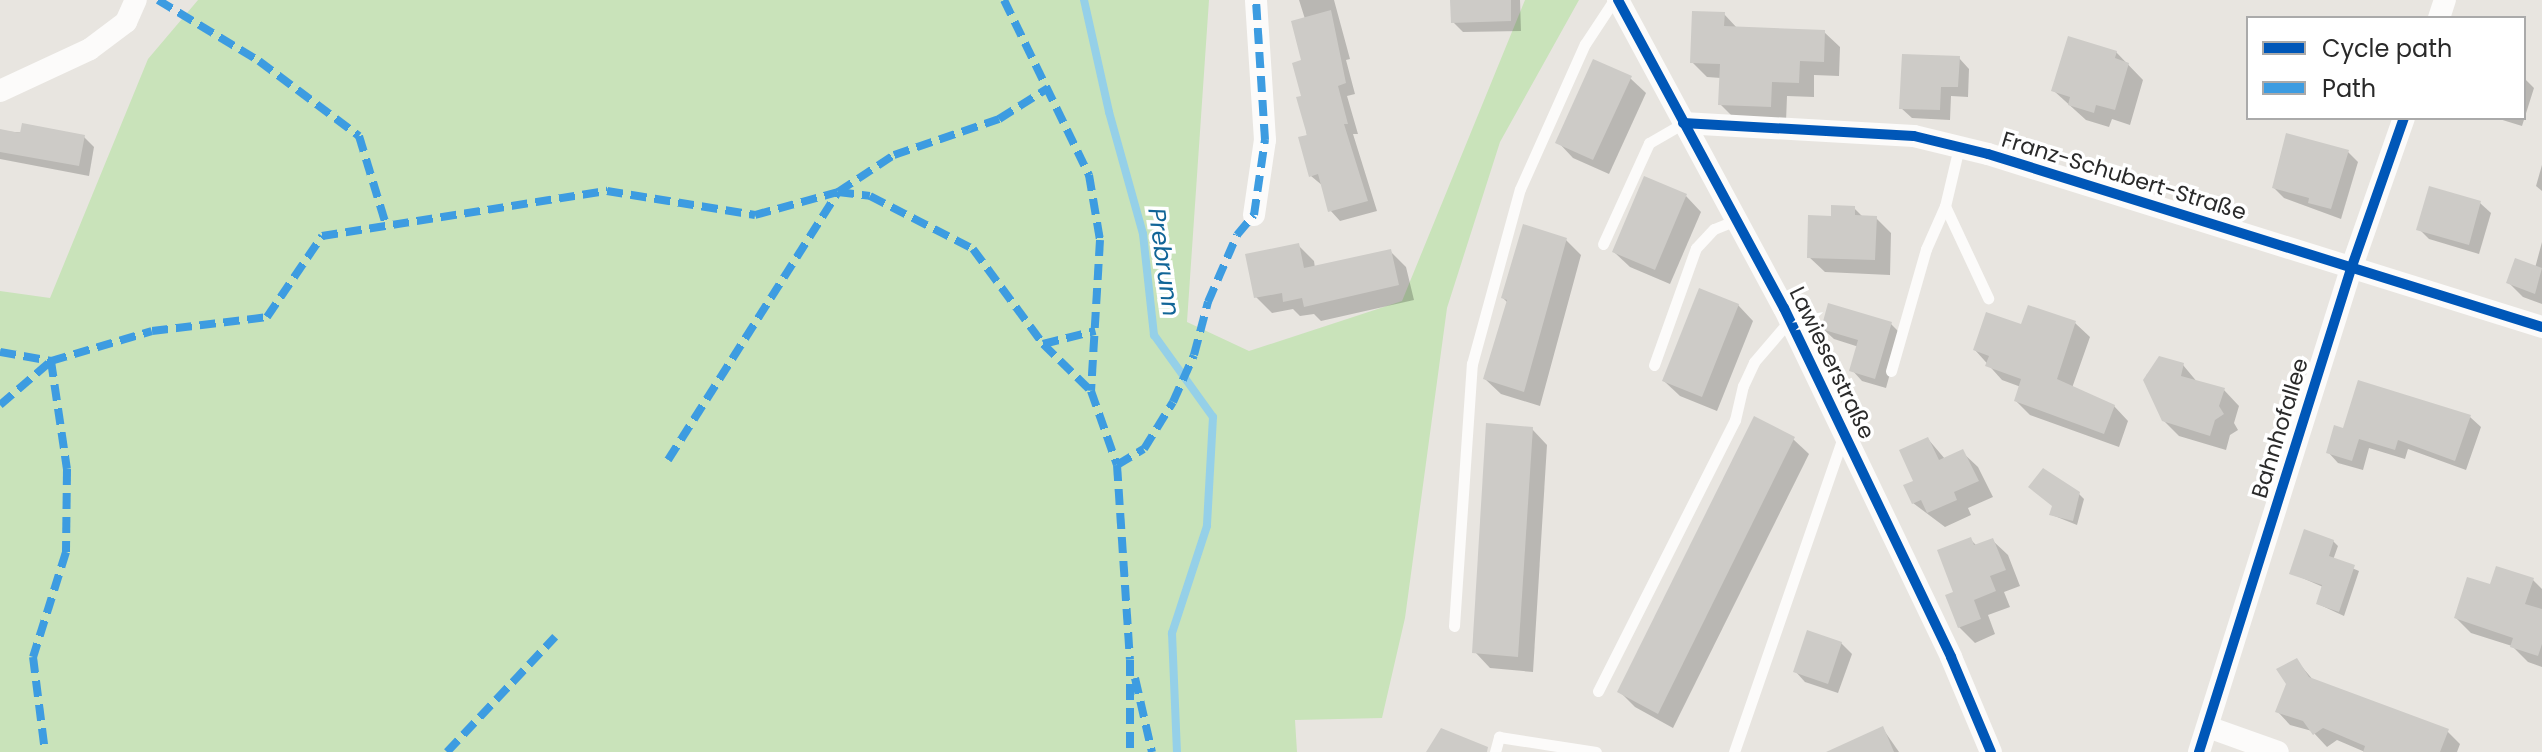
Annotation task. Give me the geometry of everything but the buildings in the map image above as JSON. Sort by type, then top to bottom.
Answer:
[{"type":"street","points":[[0,91],[90,49],[126,22],[136,0]]},
{"type":"street","points":[[1254,215],[1265,140],[1256,0]]},
{"type":"street","name":"Lawieserstraße","points":[[1616,0],[1790,320],[1951,657],[1991,752]]},
{"type":"street","name":"Bahnhofallee","points":[[2199,752],[2351,269],[2403,120]]},
{"type":"street","name":"Franz-Schubert-Straße","points":[[1683,123],[1914,136],[1959,147],[2542,327]]},
{"type":"street","points":[[2208,727],[2278,752]]},
{"type":"lane","points":[[1454,626],[1476,349],[1520,189],[1585,44],[1616,0]]},
{"type":"lane","points":[[1603,244],[1649,143],[1683,123]]},
{"type":"lane","points":[[1891,371],[1926,249],[1945,206],[1959,147]]},
{"type":"lane","points":[[1945,206],[1988,298]]},
{"type":"lane","points":[[1654,365],[1696,248],[1714,229],[1736,220]]},
{"type":"lane","points":[[1598,691],[1735,420],[1743,386],[1754,362],[1790,320]]},
{"type":"lane","points":[[1734,752],[1844,434]]},
{"type":"lane","points":[[1495,752],[1499,737],[1596,752]]},
{"type":"green space","points":[[198,0],[1209,0],[1187,322],[1249,351],[1402,301],[1525,0],[1579,0],[1500,142],[1447,308],[1405,618],[1382,718],[1295,720],[1297,752],[0,752],[0,291],[50,298],[148,59]]},
{"type":"waterway","name":"Prebrunn","points":[[1084,0],[1109,112],[1143,234],[1154,335],[1213,417],[1207,526],[1172,633],[1177,752]]},
{"type":"marked path","points":[[158,0],[259,61],[359,136],[386,225]]},
{"type":"marked path","points":[[1004,0],[1089,175],[1100,240],[1091,391],[1117,465],[1130,660],[1130,752]]},
{"type":"marked path","points":[[1117,465],[1144,449],[1173,402],[1194,355],[1208,302],[1237,235],[1254,215],[1265,140],[1256,0]]},
{"type":"marked path","points":[[0,405],[51,361],[152,331],[267,317],[322,236],[607,191],[755,215],[838,192],[894,155],[999,119],[1048,88]]},
{"type":"marked path","points":[[838,192],[870,196],[973,249],[1043,344],[1091,391]]},
{"type":"marked path","points":[[668,460],[838,192]]},
{"type":"marked path","points":[[1043,344],[1095,331]]},
{"type":"marked path","points":[[0,352],[51,361],[67,469],[66,552],[33,657],[45,752]]},
{"type":"marked path","points":[[447,752],[555,637]]},
{"type":"marked path","points":[[1135,678],[1152,752]]},
{"type":"cycle path","points":[[1618,0],[1784,308],[1951,657],[1991,752]]},
{"type":"cycle path","points":[[2199,752],[2351,269],[2403,120]]},
{"type":"cycle path","points":[[1683,123],[1914,136],[1988,154],[2542,327]]}]
